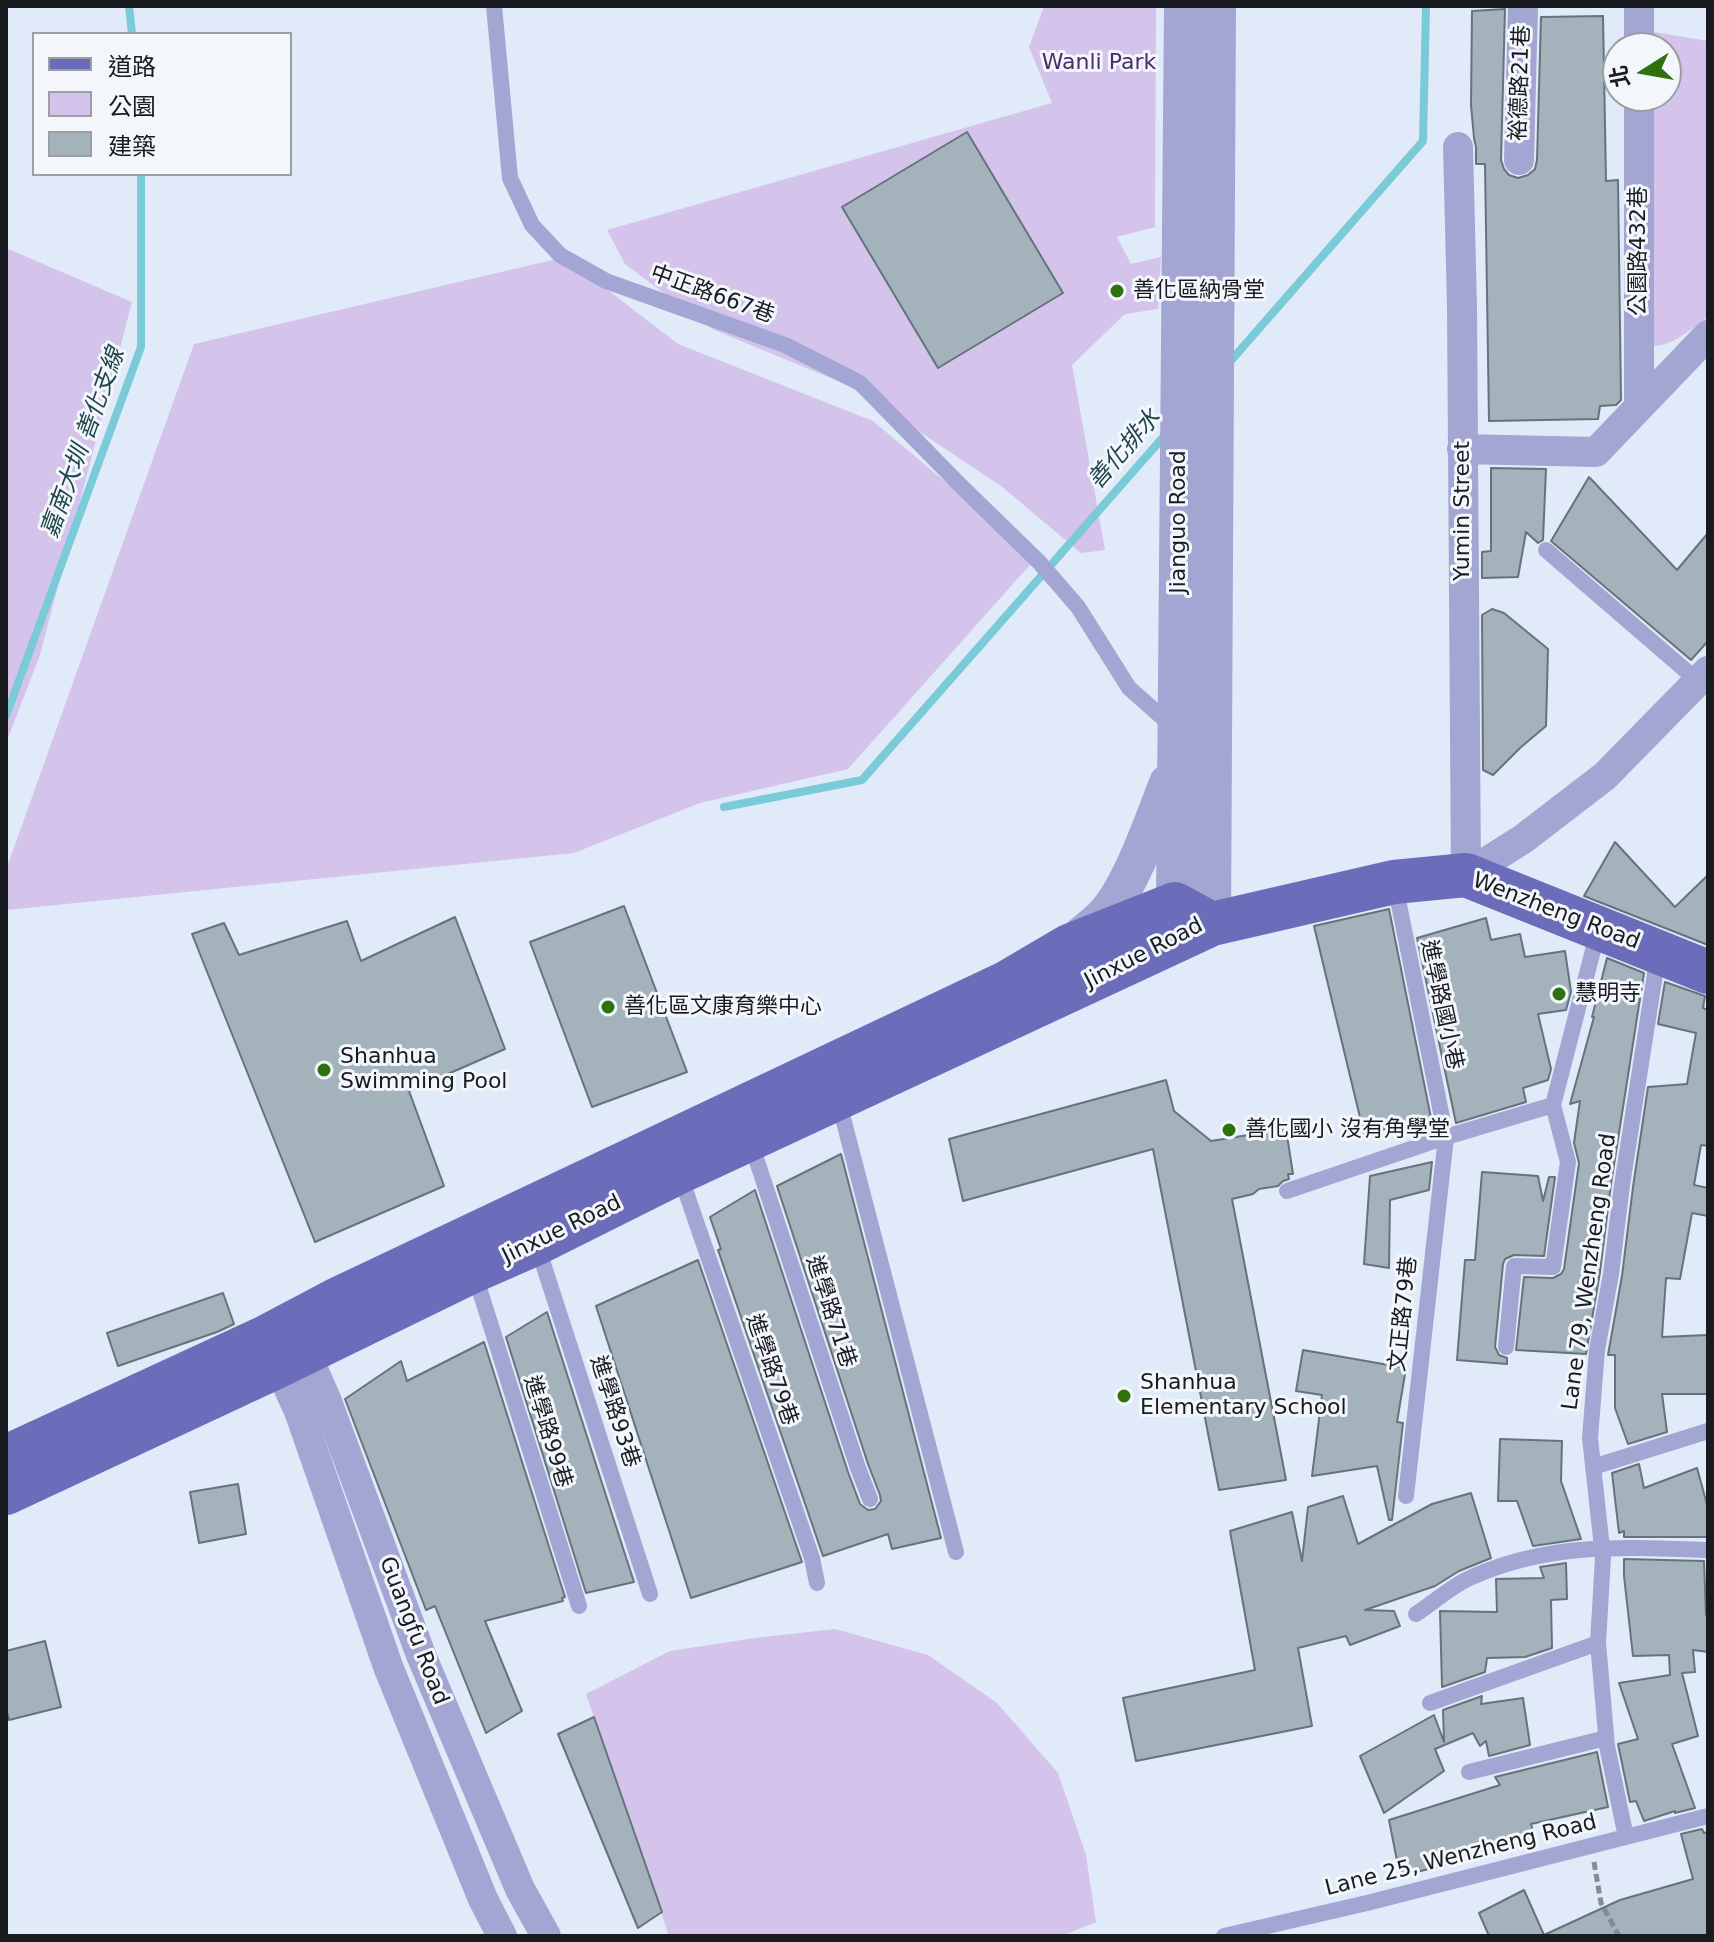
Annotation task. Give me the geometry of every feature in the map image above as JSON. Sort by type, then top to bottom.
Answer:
[{"type":"main road","name":"Wenzheng Road","points":[[1189,923],[1394,882],[1466,875],[1708,972]]},
{"type":"main road","name":"Jinxue Road","points":[[6,1493],[285,1344],[1006,983],[1069,946],[1189,923]]},
{"type":"main road","name":"Jinxue Road","points":[[6,1457],[537,1243],[838,1098],[1189,923]]},
{"type":"street","name":"Jianguo Road","points":[[1183,6],[1197,395],[1189,923]]},
{"type":"street","name":"Jianguo Road","points":[[1189,923],[1178,747],[1180,437],[1214,352],[1217,6]]},
{"type":"street","name":"裕德路21巷","points":[[1519,160],[1523,6]]},
{"type":"street","points":[[1639,6],[1639,32]]},
{"type":"street","name":"公園路432巷","points":[[1639,112],[1639,407]]},
{"type":"street","name":"Yumin Street","points":[[1458,147],[1466,875]]},
{"type":"street","points":[[1462,449],[1596,452],[1708,335]]},
{"type":"street","points":[[1466,875],[1523,839],[1605,776],[1703,676]]},
{"type":"street","points":[[1069,946],[1104,916],[1121,891],[1145,840],[1178,747]]},
{"type":"street","name":"Guangfu Road","points":[[285,1344],[299,1411],[389,1669],[483,1899],[502,1936]]},
{"type":"street","name":"Guangfu Road","points":[[285,1344],[331,1413],[421,1655],[520,1889],[546,1936]]},
{"type":"lane","name":"中正路667巷","points":[[494,6],[510,178],[532,225],[560,255],[606,281],[785,345],[860,383],[1039,562],[1078,607],[1129,688],[1178,747]]},
{"type":"lane","points":[[1546,550],[1703,676]]},
{"type":"lane","name":"進學路國小巷","points":[[1394,882],[1446,1137]]},
{"type":"lane","points":[[1506,1347],[1514,1266],[1553,1267],[1568,1162],[1553,1105],[1599,927]]},
{"type":"lane","name":"Lane 79, Wenzheng Road","points":[[1626,1837],[1606,1738],[1598,1643],[1603,1557],[1590,1438],[1597,1350],[1659,952]]},
{"type":"lane","points":[[838,1098],[956,1552]]},
{"type":"lane","points":[[1287,1191],[1446,1137],[1553,1105]]},
{"type":"lane","name":"文正路79巷","points":[[1406,1496],[1446,1137]]},
{"type":"lane","name":"進學路71巷","points":[[749,1139],[870,1499]]},
{"type":"lane","name":"進學路79巷","points":[[679,1172],[812,1558],[817,1583]]},
{"type":"lane","name":"進學路93巷","points":[[537,1243],[650,1594]]},
{"type":"lane","name":"進學路99巷","points":[[473,1271],[579,1606]]},
{"type":"lane","points":[[1593,1467],[1708,1431]]},
{"type":"lane","points":[[1416,1614],[1471,1577],[1533,1556],[1602,1547],[1708,1550]]},
{"type":"lane","points":[[1430,1703],[1598,1643]]},
{"type":"lane","points":[[1469,1772],[1606,1738]]},
{"type":"lane","name":"Lane 25, Wenzheng Road","points":[[1224,1936],[1708,1816]]},
{"type":"path","points":[[1591,1845],[1601,1903],[1619,1936]]},
{"type":"green space","name":"Wanli Park","points":[[1044,6],[1156,6],[1155,227],[1117,237],[1131,264],[1161,257],[1158,309],[1125,314],[1072,365],[1105,550],[1081,553],[1001,486],[852,387],[712,329],[625,264],[607,230],[1052,103],[1029,47]]},
{"type":"green space","points":[[1630,28],[1654,32],[1630,32]]},
{"type":"green space","points":[[1682,37],[1708,41],[1708,317],[1670,342],[1646,345],[1633,112],[1682,112]]},
{"type":"green space","points":[[6,248],[132,302],[40,655],[6,743]]},
{"type":"green space","points":[[565,257],[678,344],[873,421],[1036,558],[848,769],[700,803],[574,853],[6,910],[6,870],[194,344]]},
{"type":"green space","points":[[835,1629],[928,1655],[997,1703],[1058,1773],[1086,1855],[1096,1922],[1062,1936],[669,1936],[586,1694],[670,1651]]},
{"type":"building","points":[[1505,9],[1501,160],[1509,175],[1518,178],[1535,169],[1537,160],[1541,17],[1603,16],[1602,112],[1605,112],[1606,181],[1618,180],[1621,400],[1616,405],[1600,406],[1598,419],[1489,421],[1485,164],[1476,164],[1471,105],[1472,11]]},
{"type":"building","points":[[967,132],[1063,293],[938,368],[842,207]]},
{"type":"building","points":[[1491,468],[1546,469],[1543,540],[1538,543],[1526,532],[1518,577],[1482,578],[1482,552],[1491,551]]},
{"type":"building","points":[[1589,477],[1677,570],[1708,533],[1708,641],[1691,660],[1551,541]]},
{"type":"building","points":[[1492,609],[1504,613],[1548,649],[1546,726],[1493,775],[1483,770],[1482,615]]},
{"type":"building","points":[[1615,842],[1675,907],[1708,875],[1708,945],[1584,896]]},
{"type":"building","name":"善化區文康育樂中心","points":[[624,906],[687,1072],[592,1107],[530,942]]},
{"type":"building","points":[[1389,909],[1431,1118],[1364,1134],[1314,926]]},
{"type":"building","name":"Shanhua Swimming Pool","points":[[455,917],[505,1049],[409,1091],[444,1186],[315,1242],[192,934],[224,923],[239,955],[347,921],[361,961]]},
{"type":"building","points":[[1486,918],[1491,940],[1520,934],[1525,957],[1565,951],[1571,992],[1566,1010],[1538,1014],[1551,1069],[1548,1080],[1523,1088],[1526,1102],[1456,1123],[1417,938]]},
{"type":"building","points":[[1607,958],[1644,973],[1586,1354],[1516,1350],[1524,1277],[1553,1278],[1564,1269],[1579,1163],[1574,1143],[1580,1101],[1570,1104]]},
{"type":"building","points":[[1665,982],[1705,996],[1703,1008],[1708,1010],[1708,1146],[1701,1145],[1694,1185],[1708,1188],[1708,1216],[1692,1213],[1680,1279],[1666,1278],[1662,1337],[1708,1335],[1708,1394],[1662,1394],[1667,1432],[1628,1444],[1615,1408],[1615,1355],[1608,1355],[1648,1087],[1687,1084],[1696,1033],[1658,1024]]},
{"type":"building","points":[[1166,1080],[1174,1111],[1211,1141],[1286,1129],[1293,1174],[1288,1174],[1289,1179],[1278,1186],[1232,1199],[1286,1480],[1219,1490],[1153,1149],[963,1201],[949,1139]]},
{"type":"building","points":[[841,1154],[941,1538],[892,1549],[888,1534],[823,1556],[718,1250],[721,1249],[710,1217],[755,1190],[860,1504],[868,1510],[875,1509],[881,1501],[880,1495],[777,1186]]},
{"type":"building","points":[[1432,1162],[1429,1190],[1390,1200],[1389,1268],[1364,1264],[1370,1176]]},
{"type":"building","points":[[1482,1172],[1538,1176],[1543,1201],[1549,1177],[1555,1177],[1544,1256],[1514,1255],[1505,1259],[1503,1264],[1495,1347],[1499,1355],[1507,1358],[1507,1364],[1457,1360],[1465,1260],[1475,1260]]},
{"type":"building","points":[[698,1260],[802,1562],[691,1598],[596,1306]]},
{"type":"building","points":[[223,1293],[234,1324],[118,1366],[107,1333]]},
{"type":"building","points":[[547,1312],[634,1582],[586,1593],[506,1337]]},
{"type":"building","points":[[484,1342],[565,1597],[563,1601],[485,1621],[522,1711],[486,1733],[435,1606],[426,1610],[345,1399],[401,1361],[407,1381]]},
{"type":"building","points":[[1303,1350],[1406,1368],[1397,1422],[1403,1423],[1392,1520],[1389,1520],[1377,1466],[1312,1476],[1322,1395],[1296,1391]]},
{"type":"building","points":[[1500,1439],[1562,1441],[1561,1481],[1581,1539],[1533,1546],[1517,1501],[1498,1501]]},
{"type":"building","points":[[1639,1464],[1644,1488],[1697,1468],[1708,1508],[1708,1537],[1624,1537],[1624,1531],[1619,1533],[1612,1473]]},
{"type":"building","points":[[238,1484],[246,1534],[199,1543],[190,1492]]},
{"type":"building","points":[[1471,1493],[1491,1558],[1459,1571],[1435,1586],[1365,1610],[1394,1611],[1400,1626],[1350,1645],[1346,1636],[1298,1648],[1312,1726],[1136,1761],[1123,1698],[1255,1670],[1230,1531],[1292,1512],[1302,1561],[1308,1507],[1343,1496],[1358,1544],[1432,1504]]},
{"type":"building","points":[[1624,1559],[1704,1561],[1708,1652],[1693,1650],[1695,1672],[1682,1673],[1698,1736],[1672,1744],[1695,1808],[1644,1821],[1636,1801],[1630,1802],[1618,1744],[1638,1739],[1619,1683],[1670,1675],[1669,1655],[1633,1656]]},
{"type":"building","points":[[1566,1563],[1567,1599],[1551,1600],[1552,1648],[1525,1657],[1487,1658],[1485,1672],[1442,1687],[1440,1611],[1497,1612],[1496,1579],[1544,1578],[1540,1567]]},
{"type":"building","points":[[45,1641],[61,1707],[9,1720],[6,1708],[6,1651]]},
{"type":"building","points":[[1482,1696],[1481,1704],[1523,1698],[1530,1745],[1489,1756],[1486,1741],[1480,1746],[1473,1733],[1435,1749],[1444,1771],[1384,1813],[1360,1756],[1434,1715],[1444,1742],[1443,1710]]},
{"type":"building","points":[[594,1717],[662,1912],[638,1928],[558,1734]]},
{"type":"building","points":[[1597,1752],[1608,1807],[1531,1824],[1536,1843],[1400,1876],[1389,1820],[1500,1785],[1495,1777]]},
{"type":"building","points":[[1702,1829],[1704,1833],[1708,1832],[1708,1936],[1489,1936],[1479,1913],[1524,1890],[1544,1935],[1620,1900],[1693,1879],[1681,1834]]},
{"type":"waterway","name":"嘉南大圳 善化支線","points":[[129,6],[132,32]]},
{"type":"waterway","name":"善化排水","points":[[1228,364],[1423,141],[1426,6]]},
{"type":"waterway","name":"嘉南大圳 善化支線","points":[[6,716],[141,347],[141,176]]},
{"type":"waterway","name":"善化排水","points":[[724,807],[862,780],[1166,434]]},
{"type":"place","name":"善化區納骨堂","points":[[1117,291]]},
{"type":"place","name":"慧明寺","points":[[1559,994]]},
{"type":"place","name":"善化區文康育樂中心","points":[[608,1007]]},
{"type":"place","name":"Shanhua Swimming Pool","points":[[324,1070]]},
{"type":"place","name":"善化國小 沒有角學堂","points":[[1229,1130]]},
{"type":"place","name":"Shanhua Elementary School","points":[[1124,1396]]}]
